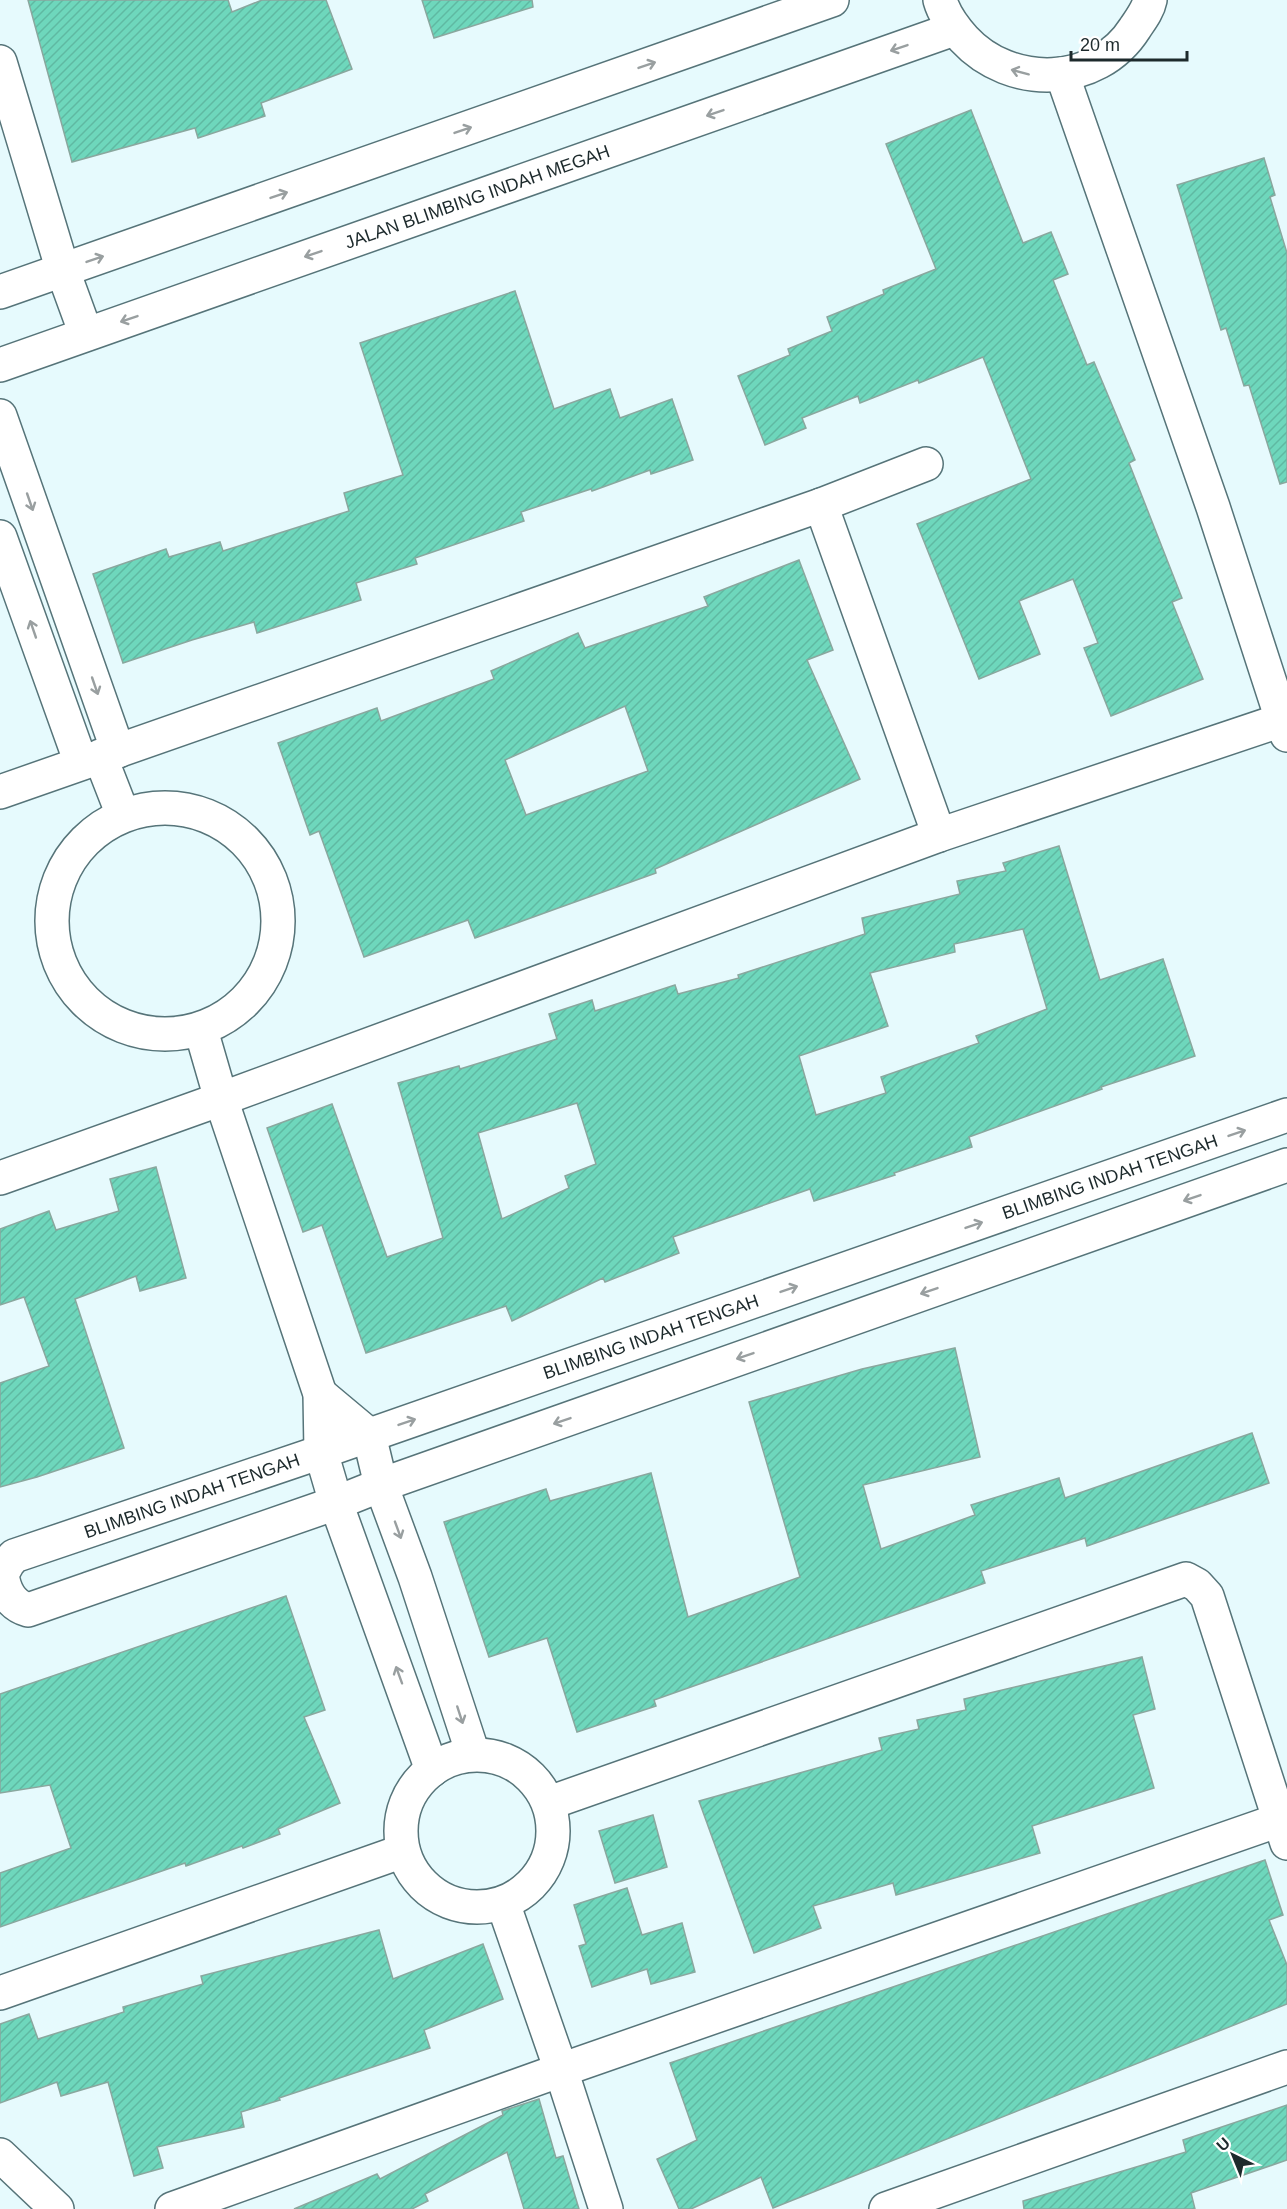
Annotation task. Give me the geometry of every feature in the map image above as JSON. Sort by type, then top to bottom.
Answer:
[{"type":"street","points":[[0,292],[832,0]]},
{"type":"street","points":[[940,0],[954,29],[975,51],[1001,67],[1031,75],[1062,74],[1098,62],[1128,39],[1150,0]]},
{"type":"street","name":"JALAN BLIMBING INDAH MEGAH","points":[[0,365],[954,29]]},
{"type":"street","points":[[0,62],[63,271],[86,334]]},
{"type":"street","points":[[0,1178],[939,835],[1285,727],[1213,507],[1062,74]]},
{"type":"street","points":[[0,416],[99,757]]},
{"type":"street","points":[[0,792],[821,505],[926,464]]},
{"type":"street","points":[[821,505],[939,835]]},
{"type":"street","points":[[0,537],[123,815]]},
{"type":"street","points":[[161,807],[171,808],[200,812],[236,830],[262,859],[277,896],[279,935],[267,973],[243,1004],[201,1030],[159,1035],[110,1022],[71,988],[52,940],[55,889],[81,844],[123,815],[161,807]]},
{"type":"street","points":[[201,1030],[221,1099],[320,1394],[321,1452],[336,1503],[432,1770]]},
{"type":"street","name":"BLIMBING INDAH TENGAH","points":[[336,1503],[28,1610],[12,1601],[2,1578],[4,1569],[14,1556],[321,1452],[1287,1116]]},
{"type":"street","points":[[336,1503],[381,1485],[1287,1165]]},
{"type":"street","points":[[320,1394],[369,1435],[381,1485],[415,1577],[473,1754]]},
{"type":"street","points":[[172,2209],[561,2070],[1283,1831],[1207,1596],[1197,1585],[1186,1579],[549,1803]]},
{"type":"street","points":[[473,1754],[494,1755],[518,1765],[536,1781],[549,1803],[554,1827],[551,1851],[541,1874],[524,1891],[502,1903],[479,1907],[454,1904],[431,1893],[414,1874],[403,1851],[400,1831],[403,1811],[411,1792],[432,1770],[444,1761],[473,1754]]},
{"type":"street","points":[[0,1993],[403,1851]]},
{"type":"street","points":[[502,1903],[561,2070],[606,2209]]},
{"type":"street","points":[[886,2209],[1287,2067]]},
{"type":"street","points":[[0,2155],[57,2209]]},
{"type":"building","points":[[28,0],[228,0],[232,12],[262,0],[326,0],[352,69],[261,103],[265,116],[198,138],[195,128],[72,162]]},
{"type":"building","points":[[422,0],[532,0],[533,7],[434,38]]},
{"type":"building","points":[[971,110],[1023,243],[1051,232],[1068,274],[1053,280],[1087,365],[1094,362],[1135,460],[1129,463],[1182,598],[1172,602],[1203,679],[1111,716],[1084,648],[1098,643],[1073,579],[1019,601],[1040,654],[979,679],[917,524],[1031,479],[983,357],[919,383],[918,380],[860,403],[858,396],[802,418],[806,428],[765,445],[738,376],[790,355],[788,349],[832,331],[827,317],[884,294],[883,290],[936,269],[886,144]]},
{"type":"building","points":[[1264,158],[1275,195],[1270,197],[1287,253],[1287,482],[1280,484],[1249,385],[1244,386],[1226,328],[1221,330],[1177,185]]},
{"type":"building","points":[[515,291],[554,409],[610,389],[620,418],[672,399],[693,460],[651,474],[650,470],[592,491],[591,489],[521,512],[524,521],[415,558],[417,564],[356,583],[361,600],[257,633],[254,622],[123,663],[93,574],[166,549],[169,557],[220,542],[223,551],[349,511],[344,493],[403,475],[360,343]]},
{"type":"building","points":[[799,560],[833,650],[807,660],[860,779],[655,869],[656,873],[475,938],[468,920],[364,957],[319,831],[310,835],[278,743],[377,708],[381,721],[494,679],[491,671],[578,633],[585,648],[708,606],[704,597]],"holes":[[[625,706],[648,771],[526,815],[505,760]]]},
{"type":"building","points":[[1059,846],[1100,980],[1163,959],[1195,1056],[1101,1087],[1102,1089],[969,1137],[972,1147],[894,1173],[895,1175],[814,1201],[810,1189],[673,1237],[679,1253],[605,1282],[603,1278],[512,1321],[506,1306],[366,1353],[322,1225],[303,1232],[267,1128],[332,1104],[387,1257],[443,1238],[398,1083],[459,1066],[460,1069],[557,1039],[549,1014],[592,1000],[595,1011],[675,985],[678,994],[739,978],[738,975],[865,934],[862,918],[960,894],[957,881],[1006,871],[1003,863]],"holes":[[[1023,929],[1047,1009],[976,1036],[979,1043],[881,1077],[886,1093],[816,1115],[799,1056],[888,1026],[870,973],[955,952],[954,944]],[[577,1103],[596,1164],[565,1176],[569,1188],[502,1219],[478,1133]]]},
{"type":"building","points":[[156,1167],[186,1278],[140,1291],[136,1276],[75,1299],[124,1448],[0,1487],[0,1383],[49,1366],[24,1297],[0,1305],[0,1229],[49,1211],[56,1230],[119,1211],[110,1179]]},
{"type":"building","points":[[955,1348],[980,1457],[863,1485],[881,1549],[975,1515],[971,1505],[1059,1478],[1065,1498],[1252,1433],[1269,1483],[1087,1546],[1085,1538],[981,1571],[985,1583],[654,1700],[656,1706],[577,1732],[547,1638],[489,1657],[444,1522],[546,1489],[550,1501],[651,1473],[688,1617],[800,1577],[749,1402],[862,1369]]},
{"type":"building","points":[[286,1596],[325,1710],[304,1717],[340,1803],[278,1829],[280,1834],[243,1848],[242,1846],[186,1866],[185,1863],[0,1927],[0,1873],[71,1848],[50,1785],[0,1793],[0,1694]]},
{"type":"building","points":[[1142,1657],[1155,1709],[1133,1715],[1154,1788],[1032,1826],[1040,1853],[896,1895],[893,1883],[813,1906],[821,1928],[754,1953],[699,1801],[882,1750],[879,1738],[919,1729],[917,1720],[966,1710],[964,1699]]},
{"type":"building","points":[[653,1815],[667,1867],[615,1883],[599,1831]]},
{"type":"building","points":[[1265,1860],[1283,1915],[1269,1920],[1287,1965],[1287,2004],[773,2208],[761,2177],[691,2209],[679,2209],[657,2159],[697,2140],[670,2063]]},
{"type":"building","points":[[627,1888],[642,1935],[682,1923],[695,1972],[651,1984],[647,1969],[592,1987],[579,1946],[586,1944],[574,1905]]},
{"type":"building","points":[[379,1930],[393,1979],[483,1944],[503,1999],[424,2030],[430,2048],[241,2112],[244,2127],[157,2147],[163,2168],[134,2176],[108,2082],[61,2096],[57,2082],[0,2103],[0,2024],[29,2014],[38,2039],[124,2012],[123,2007],[203,1984],[201,1976]]},
{"type":"building","points":[[539,2099],[556,2158],[563,2156],[579,2209],[524,2209],[507,2152],[425,2194],[428,2201],[412,2209],[294,2209],[377,2174],[380,2179],[503,2115],[502,2111]]},
{"type":"building","points":[[1287,2105],[1287,2160],[1191,2193],[1195,2209],[1024,2209],[1023,2201],[1186,2152],[1183,2140]]}]
